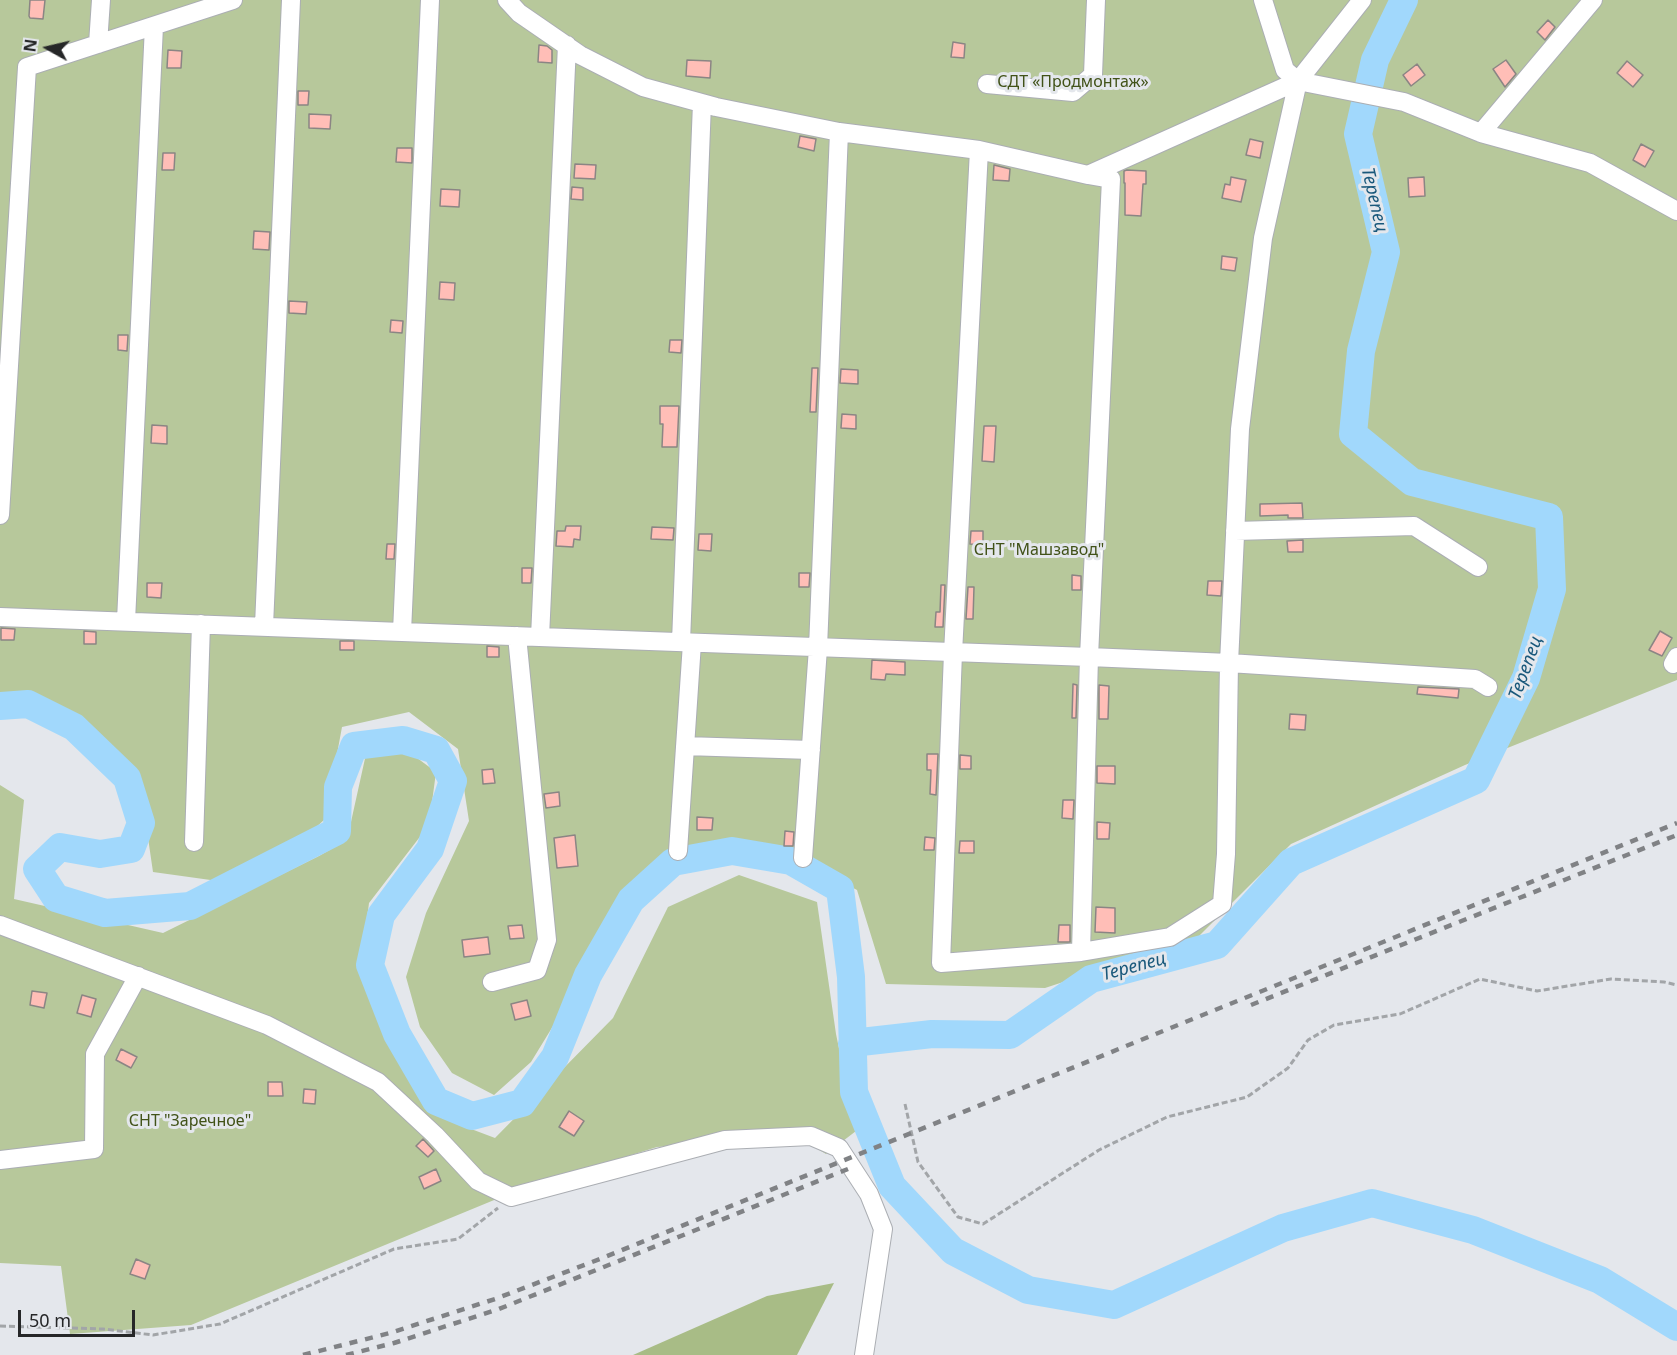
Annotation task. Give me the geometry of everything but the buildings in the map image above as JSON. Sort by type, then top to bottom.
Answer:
[{"type":"street","points":[[98,44],[101,0]]},
{"type":"street","points":[[0,516],[27,67],[233,0]]},
{"type":"street","points":[[264,626],[291,0]]},
{"type":"street","points":[[402,632],[430,0]]},
{"type":"street","points":[[507,0],[519,13],[580,55],[643,87],[702,103],[839,132],[979,150],[1088,176],[1111,178],[1089,657],[1081,952]]},
{"type":"street","points":[[987,84],[1073,92],[1093,75],[1096,0]]},
{"type":"street","points":[[1263,0],[1285,70],[1298,81],[1404,102],[1481,133],[1590,163],[1677,211]]},
{"type":"street","points":[[979,150],[953,652],[941,963],[1081,952],[1170,937],[1222,904],[1226,854],[1229,663],[1240,429],[1263,238],[1298,81],[1362,0]]},
{"type":"street","points":[[1481,133],[1593,0]]},
{"type":"street","points":[[126,621],[154,26]]},
{"type":"street","points":[[540,637],[567,45]]},
{"type":"street","points":[[1088,176],[1298,81]]},
{"type":"street","points":[[678,851],[685,746],[702,103]]},
{"type":"street","points":[[803,858],[818,648],[839,132]]},
{"type":"street","points":[[1235,531],[1414,526],[1478,567]]},
{"type":"street","points":[[0,617],[1229,663],[1475,679],[1488,687]]},
{"type":"street","points":[[194,842],[201,624]]},
{"type":"street","points":[[492,982],[537,970],[547,940],[517,636]]},
{"type":"street","points":[[685,746],[811,750]]},
{"type":"street","points":[[0,925],[267,1025],[378,1082],[435,1135],[478,1181],[512,1197],[725,1140],[811,1136],[838,1148],[869,1194],[883,1229],[864,1355]]},
{"type":"street","points":[[0,1160],[94,1149],[95,1054],[138,976]]},
{"type":"path","points":[[906,1104],[918,1162],[958,1217],[983,1224],[1099,1150],[1148,1126],[1167,1117],[1247,1097],[1288,1068],[1308,1040],[1334,1025],[1400,1014],[1480,979],[1537,991],[1611,979],[1664,982],[1677,985]]},
{"type":"path","points":[[0,1326],[103,1329],[153,1335],[220,1324],[394,1249],[458,1239],[512,1197]]},
{"type":"green space","name":"СНТ \"Машзавод\"","points":[[0,0],[1599,0],[1520,91],[1603,0],[1677,0],[1677,680],[1465,765],[1291,844],[1197,938],[1045,988],[886,984],[857,890],[798,859],[735,839],[687,849],[623,896],[580,982],[531,1062],[494,1095],[452,1073],[420,1027],[406,977],[426,913],[469,821],[458,749],[409,712],[342,727],[325,819],[299,843],[225,882],[153,872],[139,776],[66,715],[0,695]]},
{"type":"green space","name":"СНТ \"Заречное\"","points":[[405,749],[436,772],[429,825],[369,903],[361,965],[387,1043],[442,1118],[495,1138],[613,1018],[668,907],[739,875],[817,902],[836,1034],[856,1131],[826,1154],[796,1136],[657,1147],[516,1191],[191,1325],[70,1334],[61,1266],[0,1263],[0,785],[24,800],[14,899],[163,933],[347,840],[366,754]]},
{"type":"green space","points":[[834,1283],[797,1355],[633,1355],[767,1296]]},
{"type":"waterway","name":"Терепец","points":[[852,1043],[932,1034],[1010,1035],[1091,979],[1217,945],[1291,862],[1476,780],[1526,678],[1552,589],[1549,517],[1412,482],[1353,434],[1361,351],[1386,252],[1358,134],[1375,60],[1404,0]]},
{"type":"waterway","points":[[0,706],[28,704],[74,727],[127,778],[141,823],[131,849],[100,854],[60,847],[37,869],[56,898],[105,913],[190,906],[337,831],[338,787],[354,746],[403,740],[436,750],[453,781],[430,849],[381,915],[370,965],[397,1034],[436,1101],[472,1116],[522,1103],[555,1057],[588,975],[631,900],[673,862],[732,851],[791,861],[840,889],[851,977],[854,1092],[892,1186],[953,1251],[1028,1290],[1114,1305],[1283,1228],[1372,1203],[1473,1230],[1600,1280],[1677,1327]]},
{"type":"railway","points":[[303,1355],[390,1333],[495,1299],[600,1259],[1677,823]]},
{"type":"railway","points":[[1251,1005],[1677,835]]},
{"type":"railway","points":[[346,1355],[394,1343],[499,1309],[848,1169]]},
{"type":"park label","name":"СДТ «Продмонтаж»","points":[[1073,82]]}]
